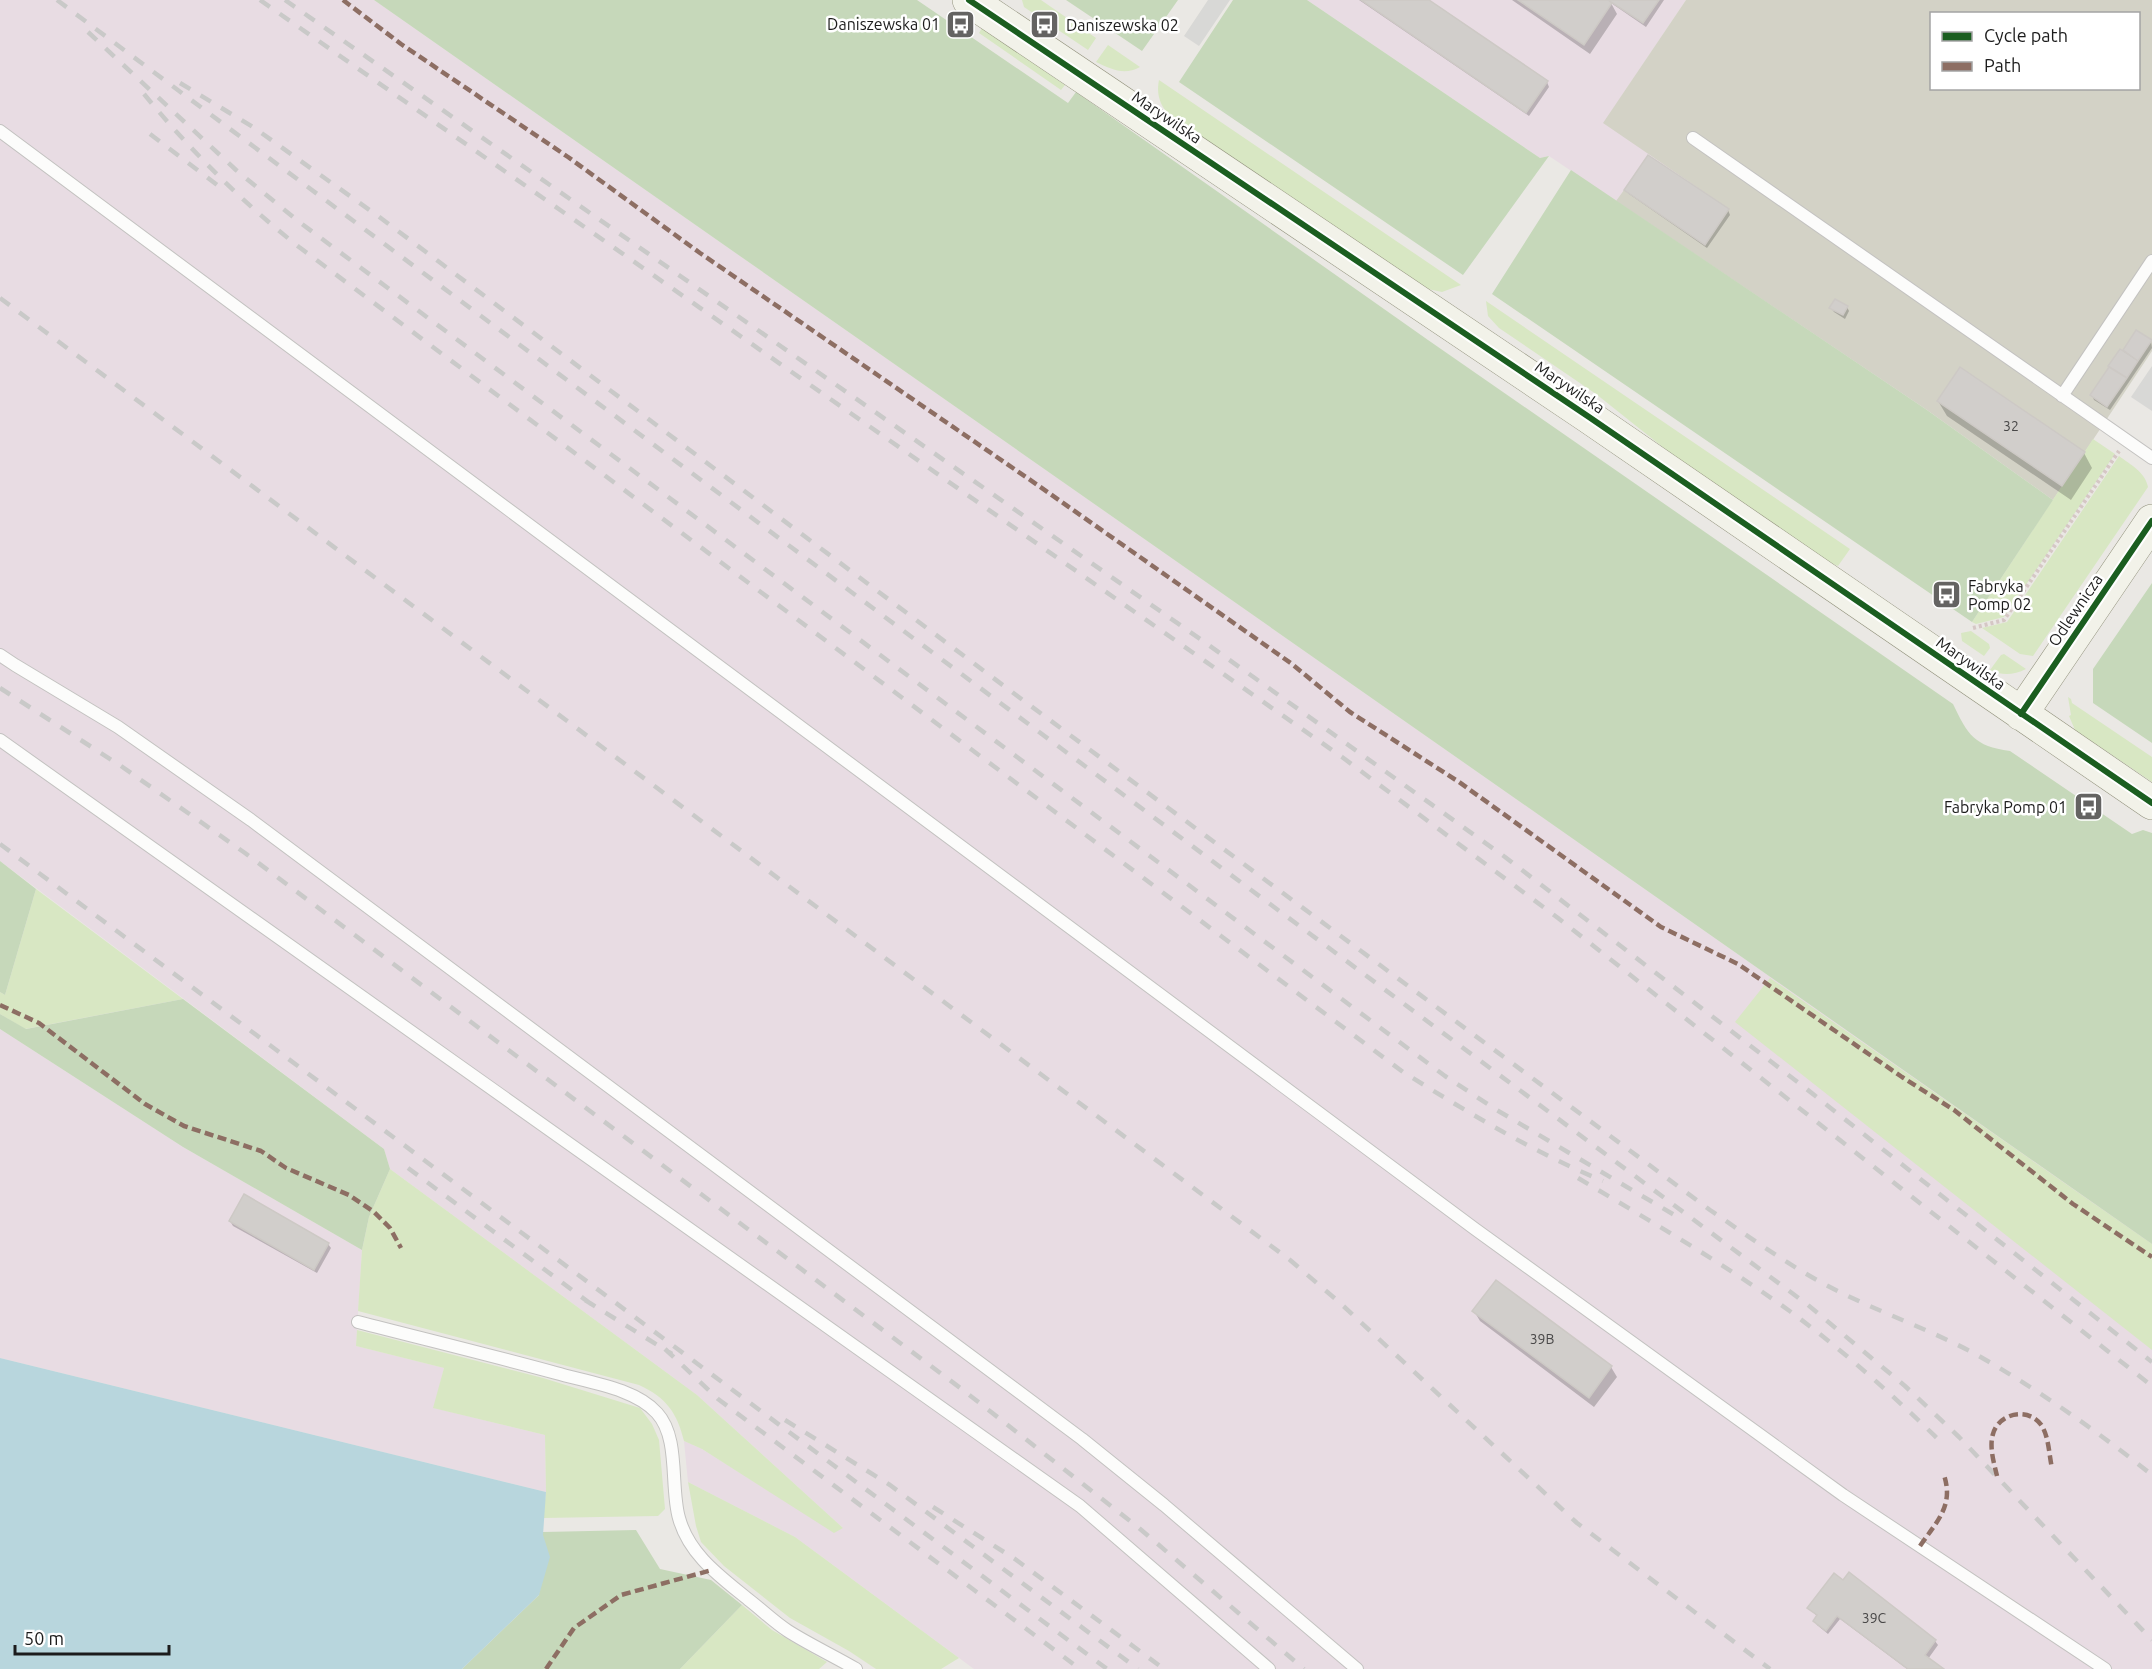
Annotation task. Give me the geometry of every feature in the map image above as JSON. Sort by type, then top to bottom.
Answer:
[{"type":"main road","name":"Marywilska","points":[[969,0],[1580,410],[2152,803]]},
{"type":"main road","name":"Odlewnicza","points":[[2021,714],[2152,521]]},
{"type":"lane","points":[[0,131],[1475,1229],[1843,1495],[2105,1669]]},
{"type":"lane","points":[[1693,138],[2152,458]]},
{"type":"lane","points":[[2062,396],[2152,261]]},
{"type":"lane","points":[[0,655],[118,727],[251,820],[1082,1439],[1164,1505],[1357,1669]]},
{"type":"lane","points":[[0,740],[1080,1506],[1269,1669]]},
{"type":"lane","points":[[358,1322],[615,1389],[647,1404],[665,1424],[669,1437],[679,1519],[695,1551],[712,1570],[786,1630],[856,1669]]},
{"type":"path","points":[[1973,628],[2004,620],[2126,440]]},
{"type":"shaded area","points":[[0,0],[374,0],[2152,1244],[2152,1669],[974,1669],[795,1537],[688,1482],[684,1441],[702,1449],[767,1490],[843,1528],[697,1395],[390,1169],[384,1149],[0,861]]},
{"type":"shaded area","points":[[1208,0],[1230,0],[1199,46],[1184,36]]},
{"type":"shaded area","points":[[1307,0],[1686,0],[1621,97],[1729,209],[1624,190],[1616,201],[1549,156],[1540,158]]},
{"type":"shaded area","points":[[1686,0],[2152,0],[2152,351],[2053,500],[1927,410],[1616,201],[1624,190],[1729,209],[1603,123]]},
{"type":"shaded area","points":[[2152,366],[2152,411],[2131,397]]},
{"type":"shaded area","points":[[0,1029],[183,1147],[362,1250],[356,1346],[444,1368],[434,1408],[545,1435],[546,1492],[0,1358]]},
{"type":"green space","points":[[374,0],[917,0],[1068,103],[1076,92],[1428,340],[1953,704],[1963,724],[1980,742],[2010,751],[2132,834],[2143,830],[2152,833],[2152,1244]]},
{"type":"green space","points":[[1022,0],[1041,0],[1096,38],[1088,50],[1024,7]]},
{"type":"green space","points":[[1066,0],[1178,0],[1142,51]]},
{"type":"green space","points":[[1233,0],[1307,0],[1540,158],[1549,156],[1463,275],[1179,82]]},
{"type":"green space","points":[[982,28],[1065,85],[1061,90],[979,33]]},
{"type":"green space","points":[[1108,45],[1140,67],[1123,71],[1096,62]]},
{"type":"green space","points":[[1159,80],[1461,285],[1442,292],[1423,288],[1170,116],[1160,100]]},
{"type":"green space","points":[[1571,170],[1927,410],[2053,500],[1972,622],[1492,294]]},
{"type":"green space","points":[[1486,301],[1850,549],[1838,566],[1821,559],[1689,468],[1596,394],[1499,328],[1488,316]]},
{"type":"green space","points":[[2093,439],[2115,454],[2004,617],[1976,624],[1972,622]]},
{"type":"green space","points":[[2119,456],[2141,473],[2148,487],[2033,656],[2020,654],[1982,628],[2007,622]]},
{"type":"green space","points":[[2152,583],[2152,743],[2093,703],[2093,669]]},
{"type":"green space","points":[[1971,631],[1989,644],[1990,648],[1984,656],[1962,641],[1961,633]]},
{"type":"green space","points":[[2004,654],[2026,669],[2008,674],[1990,670]]},
{"type":"green space","points":[[2068,697],[2072,703],[2152,757],[2152,782],[2075,730],[2069,716],[2071,715]]},
{"type":"green space","points":[[0,861],[36,889],[5,995],[0,992]]},
{"type":"green space","points":[[36,889],[183,999],[25,1029],[0,1014],[0,992],[5,995]]},
{"type":"green space","points":[[1770,978],[2152,1244],[2152,1350],[1735,1022]]},
{"type":"green space","points":[[183,999],[384,1149],[390,1169],[369,1217],[362,1250],[183,1147],[0,1029],[0,1014],[26,1029]]},
{"type":"green space","points":[[390,1169],[697,1395],[843,1528],[834,1533],[702,1449],[684,1441],[678,1422],[669,1407],[657,1395],[639,1385],[358,1311],[362,1250],[369,1217]]},
{"type":"green space","points":[[357,1330],[543,1378],[640,1408],[652,1424],[659,1440],[665,1509],[658,1516],[543,1518],[546,1492],[545,1435],[433,1408],[444,1368],[356,1346]]},
{"type":"green space","points":[[688,1482],[795,1537],[959,1658],[941,1669],[876,1669],[790,1618],[724,1566],[701,1542]]},
{"type":"green space","points":[[636,1530],[660,1569],[711,1580],[742,1605],[680,1669],[462,1669],[539,1595],[543,1532]]},
{"type":"green space","points":[[742,1605],[772,1630],[827,1662],[819,1669],[680,1669]]},
{"type":"water","points":[[0,1358],[546,1492],[543,1535],[550,1557],[539,1595],[462,1669],[0,1669]]},
{"type":"building","points":[[1361,0],[1429,0],[1548,81],[1526,113]]},
{"type":"building","points":[[1518,0],[1608,0],[1612,3],[1584,45]]},
{"type":"building","points":[[1608,0],[1659,0],[1643,23]]},
{"type":"building","points":[[1648,155],[1729,209],[1705,245],[1624,190]]},
{"type":"building","points":[[1835,299],[1848,306],[1843,315],[1829,308]]},
{"type":"building","points":[[2136,330],[2152,340],[2138,361],[2123,350]]},
{"type":"building","points":[[2120,349],[2138,361],[2127,378],[2108,366]]},
{"type":"building","points":[[1960,367],[2085,452],[2062,486],[1937,401]]},
{"type":"building","points":[[2109,367],[2127,378],[2107,407],[2090,395]]},
{"type":"building","points":[[244,1194],[329,1243],[314,1270],[229,1221]]},
{"type":"building","points":[[1496,1280],[1612,1366],[1589,1398],[1472,1311]]},
{"type":"building","points":[[1849,1572],[1936,1640],[1925,1655],[1944,1669],[1908,1669],[1837,1616],[1826,1631],[1813,1621],[1817,1615],[1807,1608],[1834,1573],[1843,1580]]},
{"type":"railway","points":[[57,0],[1808,1305],[1905,1386],[1959,1437],[2152,1640]]},
{"type":"railway","points":[[260,0],[1342,757],[1558,918],[2152,1386]]},
{"type":"railway","points":[[285,0],[1203,641],[1505,857],[1804,1087],[2152,1362]]},
{"type":"railway","points":[[88,32],[236,170],[298,221],[1445,1076],[1495,1109],[1676,1216]]},
{"type":"railway","points":[[180,83],[253,127],[378,216],[1012,692],[1710,1210],[1811,1277],[1960,1346],[2002,1369],[2068,1412],[2152,1475]]},
{"type":"railway","points":[[144,94],[217,175],[299,247],[1403,1072],[1525,1144],[1603,1181]]},
{"type":"railway","points":[[150,134],[225,191]]},
{"type":"railway","points":[[0,298],[1290,1260],[1339,1302],[1577,1523],[1770,1669]]},
{"type":"railway","points":[[0,688],[121,766],[245,853],[963,1390],[1139,1528],[1304,1669]]},
{"type":"railway","points":[[0,844],[1107,1669]]},
{"type":"railway","points":[[408,1168],[591,1304]]},
{"type":"railway","points":[[1578,1178],[1713,1259],[1791,1312],[1869,1375],[1943,1444]]},
{"type":"railway","points":[[585,1300],[672,1354]]},
{"type":"railway","points":[[665,1349],[718,1399],[1080,1669]]},
{"type":"railway","points":[[785,1420],[890,1485],[1138,1669]]},
{"type":"railway","points":[[933,1507],[1015,1559],[1164,1669]]},
{"type":"marked path","points":[[343,0],[401,44],[568,157],[700,253],[1039,486],[1292,664],[1350,712],[1459,782],[1661,927],[1738,964],[1954,1110],[2073,1204],[2152,1257]]},
{"type":"marked path","points":[[0,1005],[39,1023],[145,1104],[184,1126],[261,1151],[286,1168],[349,1195],[374,1212],[390,1228],[401,1248]]},
{"type":"marked path","points":[[1997,1476],[1992,1450],[1993,1434],[2002,1421],[2015,1415],[2030,1416],[2042,1426],[2052,1468]]},
{"type":"marked path","points":[[1920,1546],[1942,1513],[1947,1496],[1944,1475]]},
{"type":"marked path","points":[[546,1669],[574,1628],[621,1595],[712,1570]]},
{"type":"cycle path","points":[[969,0],[1589,417],[2152,803]]},
{"type":"cycle path","points":[[2021,714],[2152,521]]},
{"type":"place","name":"Daniszewska 01","points":[[961,24]]},
{"type":"place","name":"Daniszewska 02","points":[[1045,25]]},
{"type":"place","name":"Fabryka Pomp 02","points":[[1947,595]]},
{"type":"place","name":"Fabryka Pomp 01","points":[[2088,807]]}]
